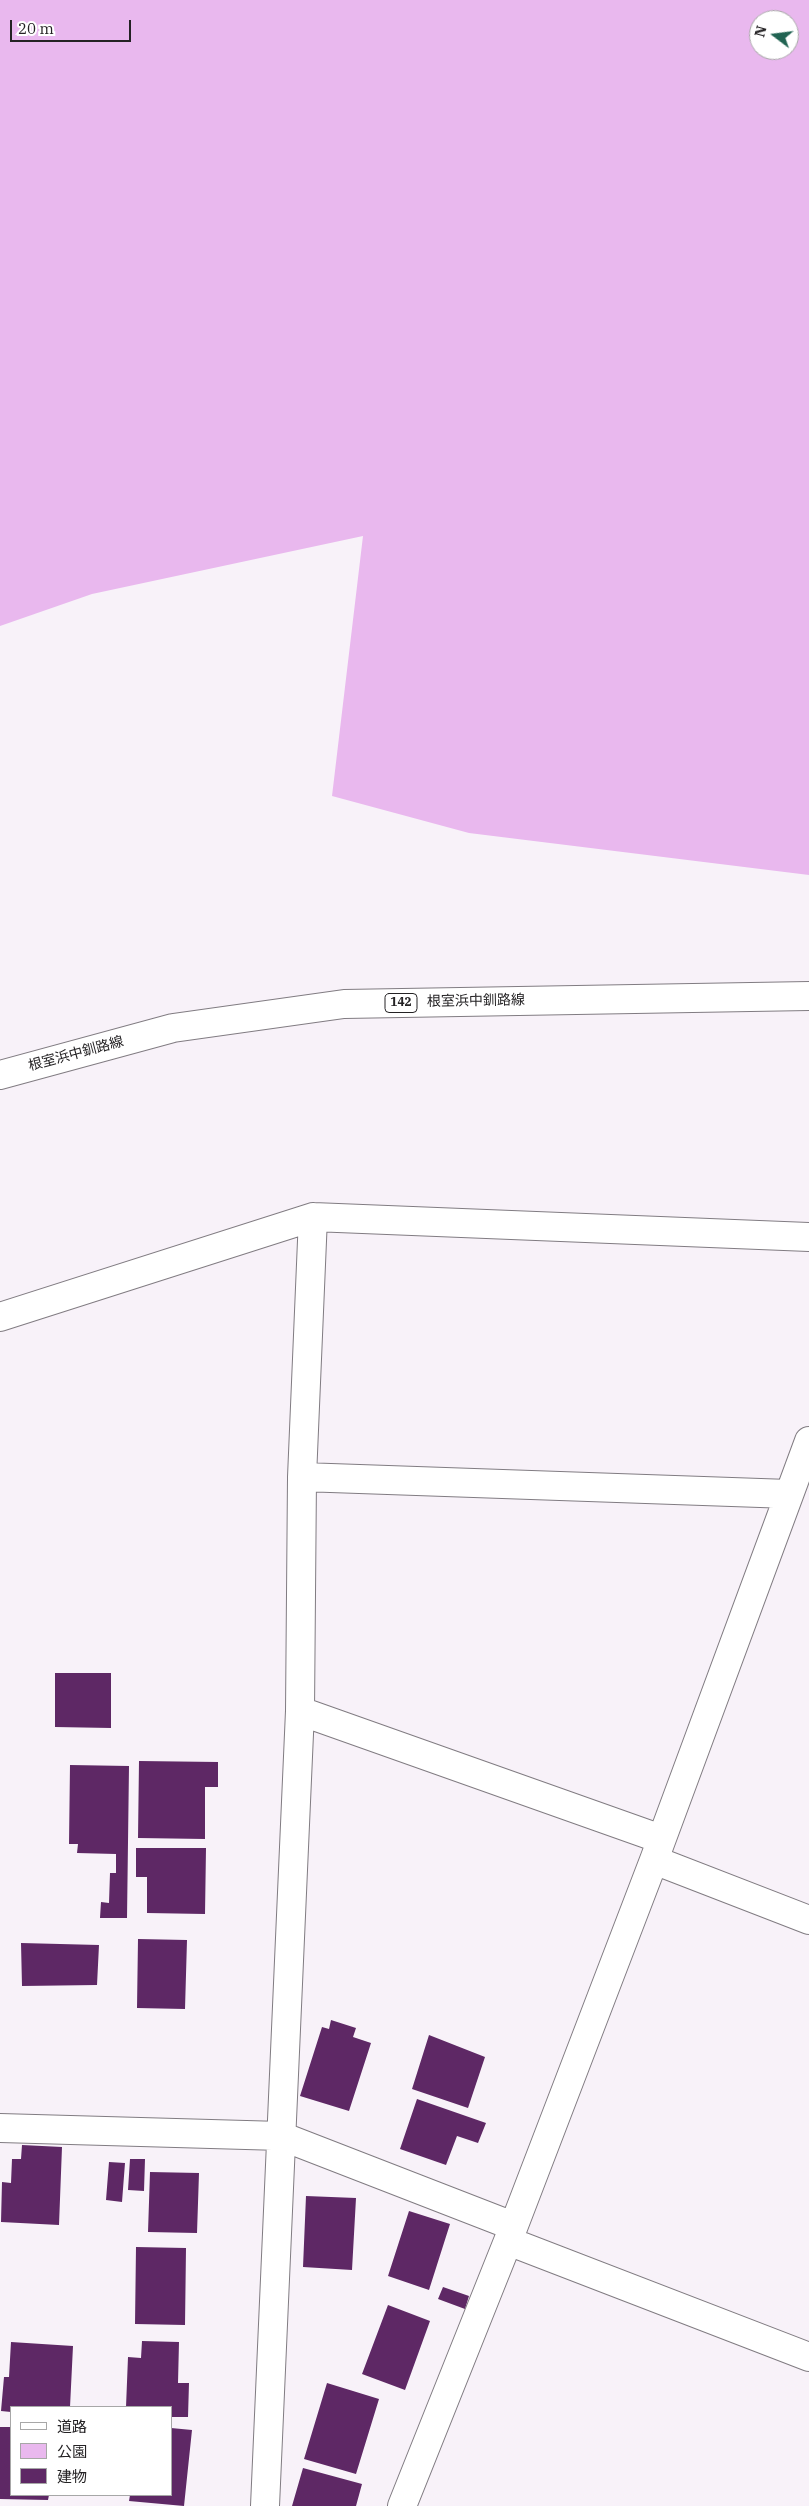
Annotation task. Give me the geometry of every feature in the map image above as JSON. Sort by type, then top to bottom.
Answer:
[{"type":"street","name":"根室浜中釧路線","points":[[0,1075],[173,1028],[344,1004],[809,996]]},
{"type":"street","points":[[265,2506],[300,1711],[302,1477],[313,1217]]},
{"type":"street","points":[[0,1317],[313,1217],[809,1237]]},
{"type":"street","points":[[402,2506],[510,2234],[657,1850],[809,1441]]},
{"type":"street","points":[[302,1477],[788,1494]]},
{"type":"street","points":[[300,1711],[657,1850],[809,1920]]},
{"type":"street","points":[[0,2128],[282,2136],[510,2234],[809,2357]]},
{"type":"green space","points":[[0,0],[809,0],[809,875],[469,833],[332,796],[363,536],[92,594],[0,626]]},
{"type":"building","points":[[55,1673],[111,1673],[111,1728],[55,1727]]},
{"type":"building","points":[[139,1761],[218,1762],[218,1787],[205,1787],[205,1839],[138,1838]]},
{"type":"building","points":[[70,1765],[129,1766],[127,1918],[100,1918],[101,1902],[109,1903],[110,1873],[116,1873],[116,1854],[77,1853],[78,1844],[69,1844]]},
{"type":"building","points":[[136,1848],[206,1848],[205,1914],[147,1913],[147,1877],[136,1877]]},
{"type":"building","points":[[138,1939],[187,1940],[185,2009],[137,2008]]},
{"type":"building","points":[[21,1943],[99,1945],[97,1985],[22,1986]]},
{"type":"building","points":[[331,2020],[356,2028],[353,2037],[371,2043],[349,2111],[300,2096],[322,2027],[329,2029]]},
{"type":"building","points":[[429,2035],[485,2057],[468,2108],[412,2089]]},
{"type":"building","points":[[417,2099],[486,2123],[478,2143],[457,2136],[446,2165],[400,2149]]},
{"type":"building","points":[[22,2145],[62,2147],[59,2225],[1,2222],[2,2182],[11,2183],[12,2159],[21,2159]]},
{"type":"building","points":[[130,2159],[145,2159],[144,2191],[128,2190]]},
{"type":"building","points":[[109,2162],[125,2163],[122,2202],[106,2200]]},
{"type":"building","points":[[150,2172],[199,2173],[197,2233],[148,2232]]},
{"type":"building","points":[[306,2196],[356,2198],[352,2270],[303,2267]]},
{"type":"building","points":[[409,2211],[450,2224],[429,2290],[388,2276]]},
{"type":"building","points":[[136,2247],[186,2248],[185,2325],[135,2324]]},
{"type":"building","points":[[443,2287],[469,2296],[465,2309],[438,2299]]},
{"type":"building","points":[[388,2305],[430,2321],[405,2390],[362,2374]]},
{"type":"building","points":[[142,2341],[179,2342],[178,2383],[189,2383],[188,2417],[172,2417],[172,2406],[126,2406],[128,2357],[141,2358]]},
{"type":"building","points":[[11,2342],[73,2346],[70,2406],[10,2406],[10,2412],[1,2411],[4,2377],[9,2377]]},
{"type":"building","points":[[327,2383],[379,2399],[356,2474],[304,2459]]},
{"type":"building","points":[[0,2427],[10,2427],[10,2496],[49,2496],[48,2500],[0,2499]]},
{"type":"building","points":[[172,2428],[192,2430],[184,2506],[129,2501],[130,2496],[172,2496]]},
{"type":"building","points":[[303,2468],[362,2484],[356,2506],[292,2506]]}]
